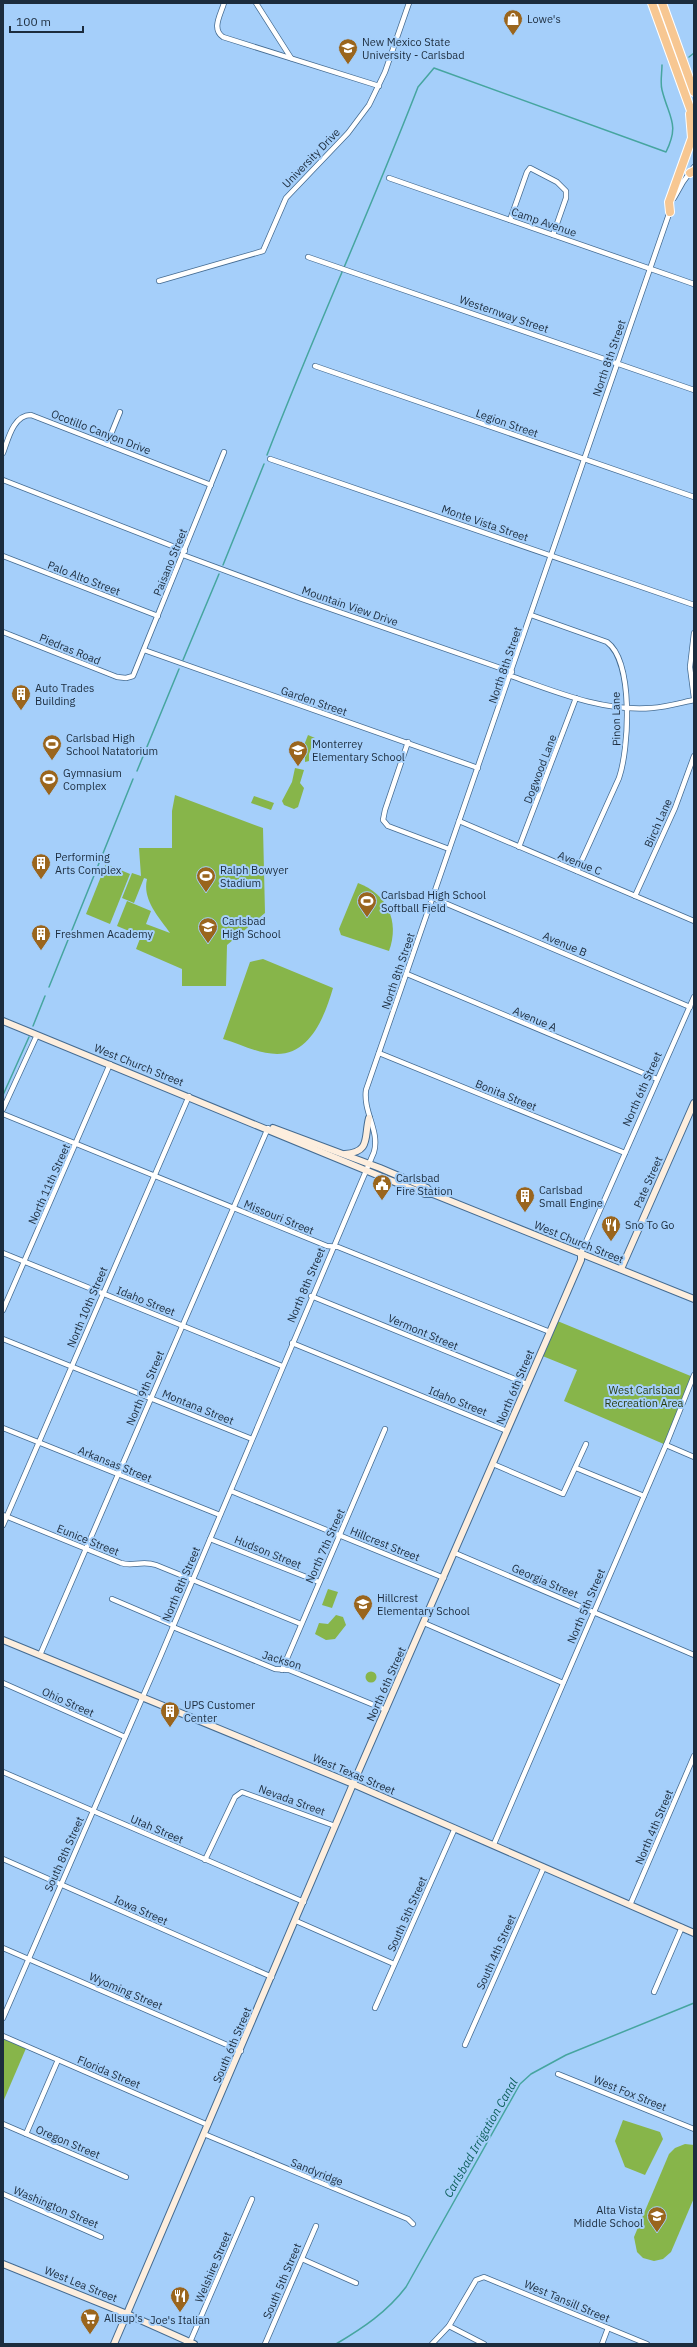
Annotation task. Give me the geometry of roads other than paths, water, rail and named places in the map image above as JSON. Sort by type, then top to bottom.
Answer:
[{"type":"highway","points":[[652,3],[694,119]]},
{"type":"highway","points":[[662,3],[692,82],[694,92]]},
{"type":"highway","points":[[670,212],[669,202],[692,138],[689,107]]},
{"type":"street","points":[[224,3],[217,27],[220,35],[379,86]]},
{"type":"street","points":[[256,3],[291,58]]},
{"type":"street","name":"University Drive","points":[[159,280],[263,251],[286,198],[351,129],[369,105],[379,86],[409,3]]},
{"type":"street","points":[[682,86],[692,82]]},
{"type":"street","points":[[510,220],[530,168],[557,182],[566,191],[566,198],[553,235]]},
{"type":"street","name":"North 8th Street","points":[[142,1697],[369,1164],[375,1144],[374,1132],[369,1118],[365,1098],[366,1090],[449,848],[511,674],[650,268],[678,191],[693,170]]},
{"type":"street","name":"Camp Avenue","points":[[389,178],[694,284]]},
{"type":"street","name":"Westernway Street","points":[[308,257],[694,390]]},
{"type":"street","name":"Legion Street","points":[[315,366],[694,497]]},
{"type":"street","points":[[107,444],[120,412]]},
{"type":"street","name":"Ocotillo Canyon Drive","points":[[3,453],[17,421],[22,416],[29,415],[211,485]]},
{"type":"street","name":"Paisano Street","points":[[131,677],[135,673],[224,452]]},
{"type":"street","name":"Monte Vista Street","points":[[270,459],[694,605]]},
{"type":"street","name":"Mountain View Drive","points":[[3,480],[292,596],[576,698],[595,704],[626,708],[659,707],[694,699]]},
{"type":"street","name":"Palo Alto Street","points":[[3,556],[158,616]]},
{"type":"street","name":"Pinon Lane","points":[[531,616],[594,636],[612,646],[622,666],[626,708],[626,741],[622,770],[577,871]]},
{"type":"street","name":"Piedras Road","points":[[3,632],[117,677],[131,677]]},
{"type":"street","points":[[694,633],[690,667],[694,699]]},
{"type":"street","name":"Garden Street","points":[[144,650],[177,663],[408,742],[478,768]]},
{"type":"street","name":"Dogwood Lane","points":[[519,847],[576,698]]},
{"type":"street","points":[[408,742],[384,810],[383,820],[388,826],[449,848]]},
{"type":"street","name":"Birch Lane","points":[[635,896],[676,808],[694,756]]},
{"type":"street","name":"Avenue C","points":[[459,821],[694,921]]},
{"type":"street","name":"Avenue B","points":[[432,898],[690,1007]]},
{"type":"street","name":"Avenue A","points":[[407,974],[658,1079]]},
{"type":"street","name":"North 6th Street","points":[[353,1784],[455,1553],[581,1260],[581,1253],[694,997]]},
{"type":"street","name":"West Church Street","points":[[3,1021],[268,1128],[366,1171],[425,1194],[433,1194],[694,1299]]},
{"type":"street","points":[[3,1109],[37,1035]]},
{"type":"street","name":"Bonita Street","points":[[379,1053],[625,1153]]},
{"type":"street","name":"North 11th Street","points":[[3,1310],[110,1064]]},
{"type":"street","name":"North 10th Street","points":[[3,1525],[5,1516],[39,1443],[189,1096]]},
{"type":"street","name":"Pate Street","points":[[621,1269],[694,1103]]},
{"type":"street","name":"Missouri Street","points":[[3,1114],[233,1208],[550,1332]]},
{"type":"street","points":[[343,1154],[355,1153],[362,1149],[367,1138],[369,1118]]},
{"type":"street","name":"West Church Street","points":[[268,1128],[277,1129],[369,1164],[427,1188],[433,1194]]},
{"type":"street","name":"North 9th Street","points":[[40,1655],[268,1128]]},
{"type":"street","name":"Idaho Street","points":[[3,1253],[282,1366]]},
{"type":"street","name":"Vermont Street","points":[[312,1296],[527,1384]]},
{"type":"street","name":"Montana Street","points":[[3,1339],[252,1438]]},
{"type":"street","name":"Idaho Street","points":[[292,1343],[507,1431]]},
{"type":"street","name":"North 5th Street","points":[[494,1844],[666,1445],[694,1375]]},
{"type":"street","name":"Arkansas Street","points":[[3,1428],[220,1515]]},
{"type":"street","name":"North 7th Street","points":[[282,1670],[385,1429]]},
{"type":"street","points":[[492,1464],[561,1494],[564,1493],[586,1444]]},
{"type":"street","points":[[666,1445],[694,1457]]},
{"type":"street","points":[[576,1468],[644,1496]]},
{"type":"street","name":"Hillcrest Street","points":[[231,1491],[444,1578]]},
{"type":"street","name":"Eunice Street","points":[[5,1516],[86,1550],[127,1565],[147,1562],[301,1624]]},
{"type":"street","name":"Hudson Street","points":[[210,1539],[319,1582]]},
{"type":"street","name":"Georgia Street","points":[[455,1553],[694,1655]]},
{"type":"street","name":"Jackson","points":[[112,1599],[173,1626],[282,1670],[289,1670],[386,1710]]},
{"type":"street","points":[[424,1623],[563,1683]]},
{"type":"street","name":"West Texas Street","points":[[3,1640],[353,1784],[694,1932]]},
{"type":"street","name":"Ohio Street","points":[[3,1684],[125,1737]]},
{"type":"street","name":"South 8th Street","points":[[3,2018],[142,1697]]},
{"type":"street","name":"North 4th Street","points":[[630,1905],[694,1756]]},
{"type":"street","name":"Utah Street","points":[[3,1772],[304,1902]]},
{"type":"street","name":"South 6th Street","points":[[114,2344],[241,2051],[353,1784]]},
{"type":"street","name":"Nevada Street","points":[[205,1860],[236,1797],[243,1792],[335,1826]]},
{"type":"street","name":"South 5th Street","points":[[375,2008],[455,1828]]},
{"type":"street","name":"Iowa Street","points":[[3,1860],[272,1977]]},
{"type":"street","name":"South 4th Street","points":[[465,2045],[544,1867]]},
{"type":"street","points":[[296,1921],[394,1964]]},
{"type":"street","points":[[654,1992],[682,1927]]},
{"type":"street","name":"Wyoming Street","points":[[3,1948],[241,2051]]},
{"type":"street","name":"Florida Street","points":[[3,2036],[208,2126]]},
{"type":"street","points":[[26,2134],[58,2060]]},
{"type":"street","name":"West Fox Street","points":[[558,2074],[694,2129]]},
{"type":"street","name":"Oregon Street","points":[[3,2124],[126,2177]]},
{"type":"street","name":"Sandyridge","points":[[204,2134],[408,2219],[412,2224]]},
{"type":"street","name":"Washington Street","points":[[3,2194],[101,2237]]},
{"type":"street","name":"Welshire Street","points":[[192,2343],[252,2199]]},
{"type":"street","name":"South 5th Street","points":[[265,2344],[316,2226]]},
{"type":"street","points":[[302,2259],[356,2283]]},
{"type":"street","name":"West Lea Street","points":[[3,2264],[127,2314],[192,2343]]},
{"type":"street","name":"West Tansill Street","points":[[449,2326],[480,2277],[496,2281],[647,2344]]},
{"type":"street","points":[[432,2344],[449,2326],[484,2344]]},
{"type":"street","points":[[602,2344],[608,2328]]},
{"type":"waterway","points":[[689,57],[694,53]]},
{"type":"waterway","points":[[267,455],[418,87],[434,68],[666,152],[673,127],[661,87],[662,65]]},
{"type":"waterway","points":[[223,565],[264,464]]},
{"type":"waterway","points":[[183,660],[219,574]]},
{"type":"waterway","points":[[137,771],[179,669]]},
{"type":"waterway","points":[[49,987],[133,779]]},
{"type":"waterway","points":[[33,1026],[45,996]]},
{"type":"waterway","points":[[3,1095],[29,1037]]},
{"type":"waterway","name":"Carlsbad Irrigation Canal","points":[[336,2344],[356,2332],[383,2312],[406,2287],[520,2084],[531,2074],[566,2055],[694,2003]]},
{"type":"place","name":"Lowe's","points":[[513,36]]},
{"type":"place","name":"New Mexico State University - Carlsbad","points":[[348,65]]},
{"type":"place","name":"Auto Trades Building","points":[[21,711]]},
{"type":"place","name":"Carlsbad High School Natatorium","points":[[52,761]]},
{"type":"place","name":"Monterrey Elementary School","points":[[298,767]]},
{"type":"place","name":"Gymnasium Complex","points":[[49,796]]},
{"type":"place","name":"Performing Arts Complex","points":[[41,880]]},
{"type":"place","name":"Ralph Bowyer Stadium","points":[[206,893]]},
{"type":"place","name":"Carlsbad High School Softball Field","points":[[367,918]]},
{"type":"place","name":"Carlsbad High School","points":[[208,944]]},
{"type":"place","name":"Freshmen Academy","points":[[41,951]]},
{"type":"place","name":"Carlsbad Fire Station","points":[[382,1201]]},
{"type":"place","name":"Carlsbad Small Engine","points":[[525,1213]]},
{"type":"place","name":"Sno To Go","points":[[611,1242]]},
{"type":"place","name":"Hillcrest Elementary School","points":[[363,1621]]},
{"type":"place","name":"UPS Customer Center","points":[[170,1728]]},
{"type":"place","name":"Alta Vista Middle School","points":[[657,2233]]},
{"type":"place","name":"Joe's Italian","points":[[180,2313]]},
{"type":"place","name":"Allsup's","points":[[90,2335]]},
{"type":"park label","name":"West Carlsbad Recreation Area","points":[[644,1396]]}]
